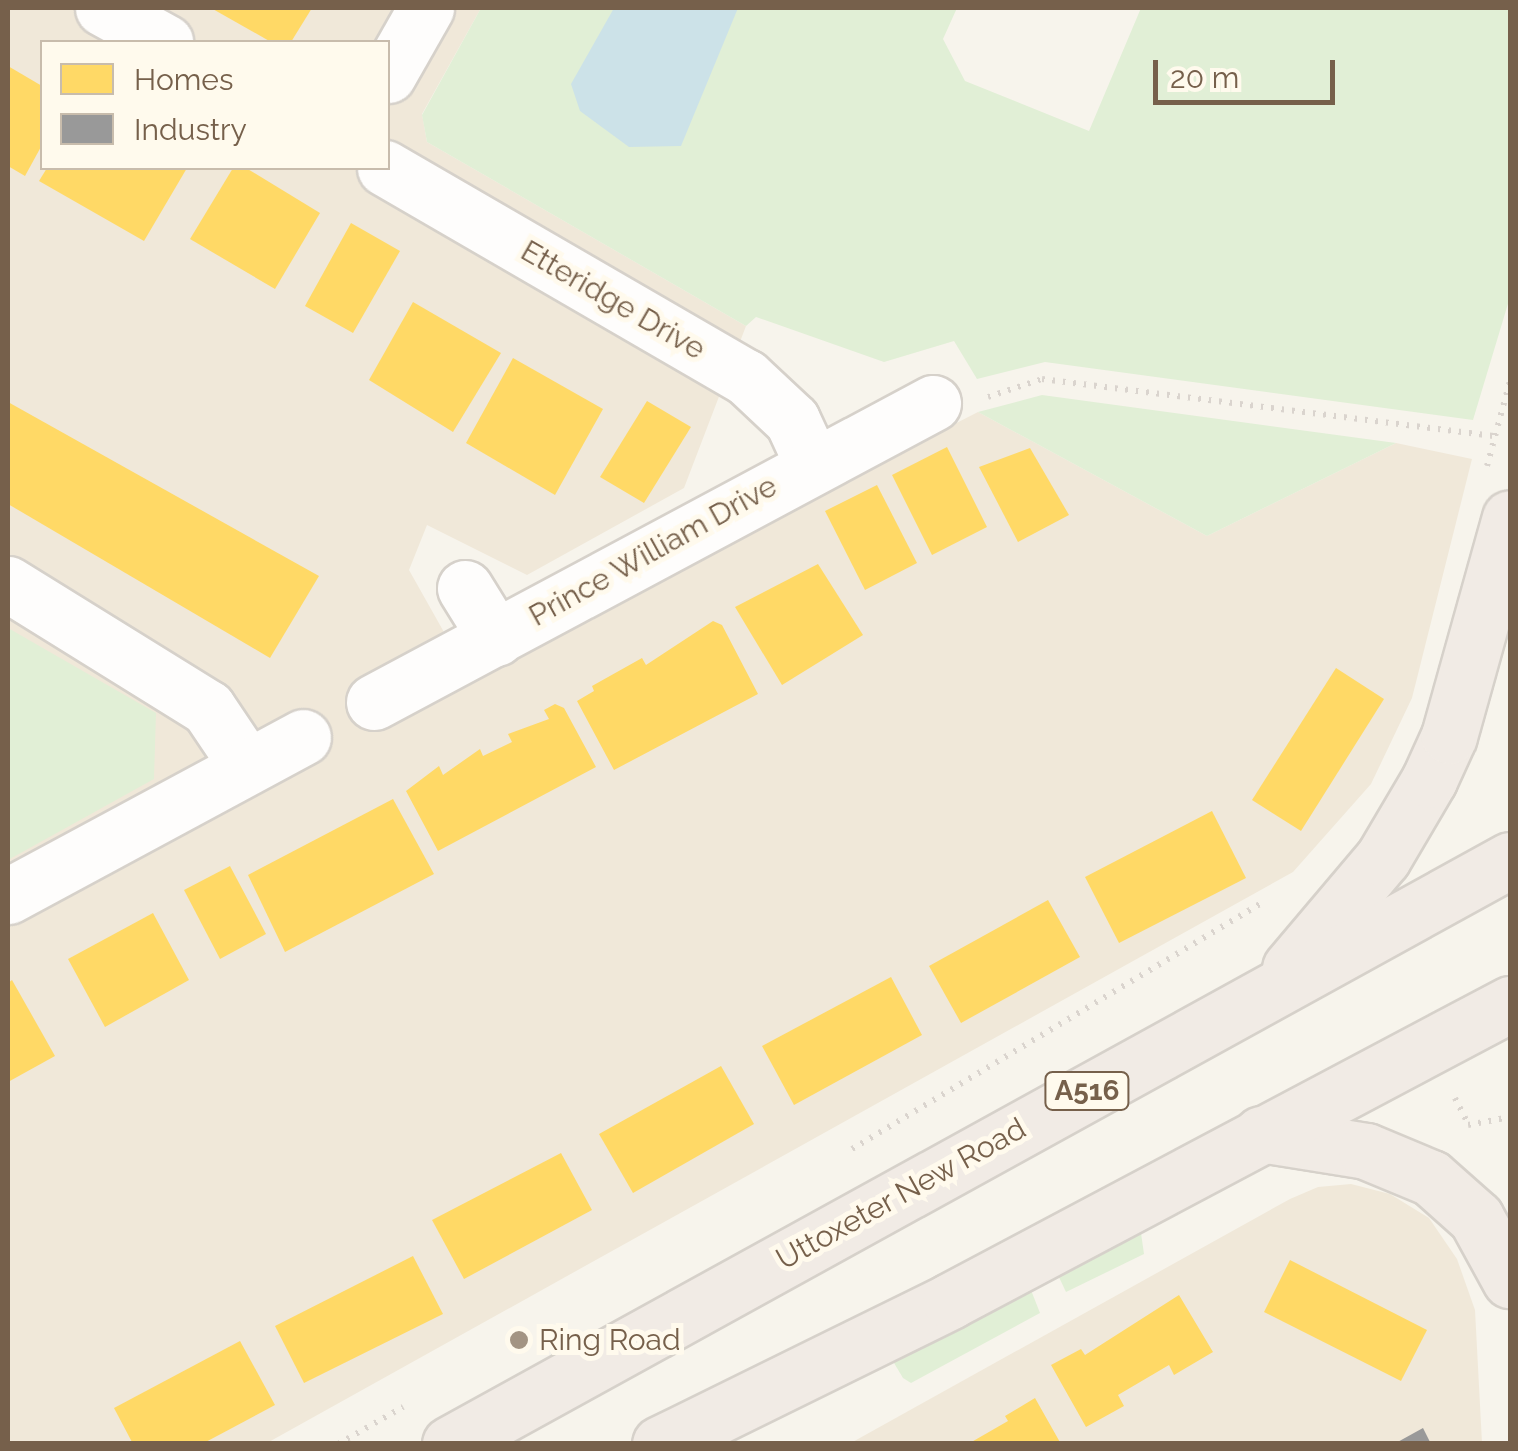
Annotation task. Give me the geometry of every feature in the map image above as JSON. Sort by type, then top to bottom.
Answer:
[{"type":"highway","points":[[1268,993],[1383,858],[1420,797],[1450,736],[1510,518]]},
{"type":"highway","name":"Uttoxeter New Road","points":[[450,1444],[1510,860]]},
{"type":"highway","points":[[660,1444],[950,1301],[1510,1004]]},
{"type":"highway","points":[[1260,1134],[1366,1151],[1431,1178],[1476,1218],[1510,1280]]},
{"type":"street","points":[[103,8],[160,40]]},
{"type":"street","points":[[390,71],[426,8]]},
{"type":"street","name":"Etteridge Drive","points":[[387,170],[746,376],[792,420],[812,462]]},
{"type":"street","name":"Prince William Drive","points":[[374,702],[812,462],[933,404]]},
{"type":"street","points":[[8,584],[208,708],[246,763]]},
{"type":"street","points":[[465,588],[496,638]]},
{"type":"street","points":[[8,896],[246,763],[303,738]]},
{"type":"path","points":[[933,404],[974,402],[1042,379],[1495,436]]},
{"type":"path","points":[[1486,470],[1510,380]]},
{"type":"path","points":[[1162,967],[1272,896]]},
{"type":"shaded area","points":[[8,8],[481,8],[422,114],[427,142],[746,326],[684,488],[527,575],[427,525],[409,570],[467,673],[978,412],[1207,536],[1396,443],[1472,459],[1412,698],[1371,784],[1293,872],[267,1443],[8,1444]]},
{"type":"shaded area","points":[[1351,1184],[1390,1194],[1429,1218],[1457,1259],[1475,1310],[1482,1443],[849,1444],[1290,1199],[1318,1187]]},
{"type":"green space","points":[[481,8],[957,8],[943,39],[965,81],[1089,131],[1141,8],[1510,8],[1510,297],[1473,420],[1045,362],[977,379],[954,341],[884,362],[756,317],[746,326],[427,142],[422,115]]},
{"type":"green space","points":[[1042,395],[1396,443],[1207,536],[978,412]]},
{"type":"green space","points":[[8,628],[156,713],[154,779],[8,860]]},
{"type":"green space","points":[[1141,1233],[1144,1254],[1066,1292],[1057,1273]]},
{"type":"green space","points":[[1029,1285],[1040,1313],[911,1383],[903,1378],[888,1353]]},
{"type":"water","points":[[614,8],[738,8],[681,146],[629,147],[580,111],[571,84]]},
{"type":"building: Homes","points":[[211,8],[312,8],[292,40],[267,40]]},
{"type":"building: Homes","points":[[8,66],[40,85],[40,149],[25,176],[8,166]]},
{"type":"building: Homes","points":[[46,170],[186,170],[144,241],[39,181]]},
{"type":"building: Homes","points":[[232,170],[249,170],[320,213],[275,289],[190,239]]},
{"type":"building: Homes","points":[[351,223],[400,251],[353,333],[305,306]]},
{"type":"building: Homes","points":[[413,302],[501,353],[453,432],[369,380]]},
{"type":"building: Homes","points":[[513,358],[603,409],[555,495],[466,443]]},
{"type":"building: Homes","points":[[647,401],[691,427],[644,503],[600,477]]},
{"type":"building: Homes","points":[[8,402],[319,576],[270,658],[8,504]]},
{"type":"building: Homes","points":[[947,447],[987,527],[932,555],[892,475]]},
{"type":"building: Homes","points":[[1030,448],[1069,515],[1018,542],[979,467]]},
{"type":"building: Homes","points":[[877,485],[917,563],[865,590],[825,511]]},
{"type":"building: Homes","points":[[818,564],[863,635],[782,685],[735,607]]},
{"type":"building: Homes","points":[[713,621],[722,625],[758,694],[614,770],[577,701],[594,691],[592,686],[642,658],[646,665]]},
{"type":"building: Homes","points":[[1336,668],[1384,699],[1301,831],[1252,800]]},
{"type":"building: Homes","points":[[555,704],[564,708],[596,767],[438,851],[406,791],[439,766],[443,775],[480,749],[483,756],[512,742],[508,734],[549,719],[544,710]]},
{"type":"building: Homes","points":[[393,799],[434,874],[285,952],[248,875]]},
{"type":"building: Homes","points":[[1212,811],[1246,878],[1119,943],[1085,877]]},
{"type":"building: Homes","points":[[230,866],[266,934],[220,959],[184,890]]},
{"type":"building: Homes","points":[[1048,900],[1080,957],[961,1023],[929,966]]},
{"type":"building: Homes","points":[[153,913],[189,980],[105,1027],[68,959]]},
{"type":"building: Homes","points":[[891,977],[922,1035],[794,1105],[762,1046]]},
{"type":"building: Homes","points":[[12,980],[55,1056],[8,1082],[8,983]]},
{"type":"building: Homes","points":[[721,1066],[754,1124],[633,1193],[599,1134]]},
{"type":"building: Homes","points":[[561,1153],[592,1210],[464,1279],[432,1220]]},
{"type":"building: Homes","points":[[413,1256],[443,1314],[304,1383],[275,1326]]},
{"type":"building: Homes","points":[[1290,1260],[1427,1330],[1401,1381],[1264,1312]]},
{"type":"building: Homes","points":[[1179,1295],[1213,1352],[1174,1375],[1169,1365],[1118,1395],[1124,1406],[1086,1427],[1051,1365],[1081,1349],[1085,1355]]},
{"type":"building: Homes","points":[[240,1341],[275,1405],[202,1444],[133,1444],[114,1408]]},
{"type":"building: Homes","points":[[1035,1398],[1061,1444],[968,1444],[1008,1421],[1005,1416]]},
{"type":"building: Industry","points":[[1423,1428],[1431,1444],[1394,1444]]},
{"type":"place","name":"Ring Road","points":[[519,1340]]}]
